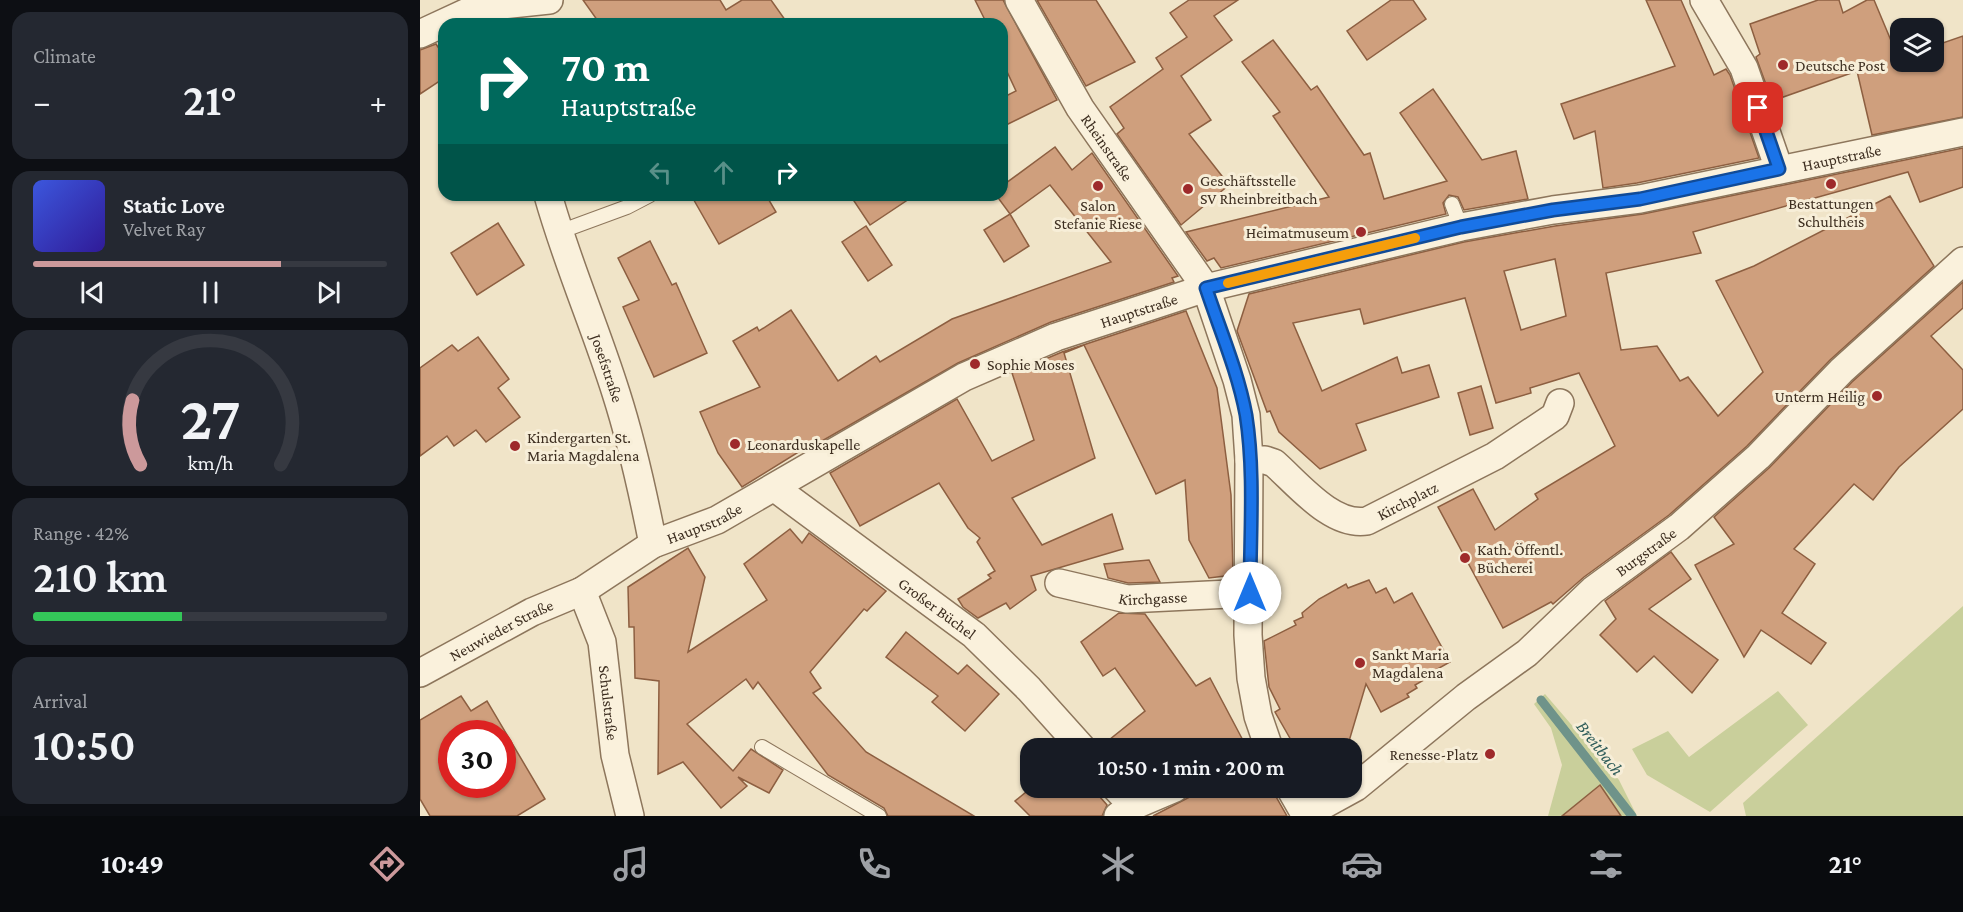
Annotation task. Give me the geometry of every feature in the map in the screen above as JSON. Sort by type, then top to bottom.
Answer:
[{"type":"street","points":[[454,18],[476,8],[503,9],[549,0]]},
{"type":"street","name":"Rheinstraße","points":[[1019,0],[1080,108],[1206,288]]},
{"type":"street","points":[[1704,0],[1744,68],[1779,169]]},
{"type":"street","points":[[420,34],[438,26]]},
{"type":"street","name":"Hauptstraße","points":[[582,591],[653,544],[717,520],[964,377],[1056,337],[1206,288],[1456,215],[1553,210],[1640,199],[1963,132]]},
{"type":"street","name":"Josefstraße","points":[[550,201],[616,393],[644,495],[653,544]]},
{"type":"street","name":"Burgstraße","points":[[1306,815],[1356,787],[1466,697],[1527,653],[1593,590],[1679,527],[1740,473],[1841,371],[1963,261]]},
{"type":"street","points":[[1206,288],[1237,380],[1246,415],[1249,460],[1248,635],[1251,678],[1263,738]]},
{"type":"street","name":"Kirchplatz","points":[[1249,460],[1265,460],[1274,463],[1340,517],[1356,523],[1367,521],[1504,451],[1555,416],[1560,404]]},
{"type":"street","name":"Großer Büchel","points":[[781,484],[974,635],[1029,689],[1073,738]]},
{"type":"street","name":"Kirchgasse","points":[[1059,583],[1128,599],[1250,593]]},
{"type":"street","name":"Neuwieder Straße","points":[[420,673],[532,612],[582,591]]},
{"type":"street","name":"Schulstraße","points":[[582,591],[603,642],[615,755],[630,816]]},
{"type":"street","points":[[1122,803],[1139,798]]},
{"type":"street","points":[[1296,798],[1306,815]]},
{"type":"lane","points":[[559,232],[635,201]]},
{"type":"lane","points":[[762,747],[879,816]]},
{"type":"green space","points":[[1963,606],[1963,816],[1746,816],[1743,803]]},
{"type":"green space","points":[[1778,691],[1808,725],[1710,812],[1647,775],[1632,749],[1668,731],[1689,757]]},
{"type":"green space","points":[[1545,694],[1619,780],[1637,816],[1548,816],[1562,765],[1551,728],[1534,704]]},
{"type":"building","points":[[583,0],[720,0],[726,10],[742,0],[771,0],[784,18],[596,18]]},
{"type":"building","points":[[975,0],[1003,0],[1057,100],[1008,124],[1008,95],[1016,91],[1008,74],[1008,18],[984,18]]},
{"type":"building","points":[[1037,0],[1096,0],[1135,62],[1086,86]]},
{"type":"building","points":[[1189,0],[1238,0],[1214,16],[1232,40],[1181,76],[1211,120],[1189,134],[1229,185],[1181,225],[1117,134],[1124,128],[1110,107],[1163,69],[1156,58],[1187,37],[1170,13]]},
{"type":"building","points":[[1391,0],[1413,0],[1426,19],[1367,60],[1347,31]]},
{"type":"building","points":[[1646,0],[1681,0],[1714,75],[1726,69],[1730,75],[1759,158],[1603,188],[1595,131],[1574,139],[1561,104],[1675,66]]},
{"type":"building","points":[[1818,0],[1839,0],[1843,13],[1867,0],[1874,0],[1890,38],[1890,72],[1944,72],[1944,43],[1963,36],[1963,117],[1872,135],[1857,71],[1772,101],[1756,57],[1760,54],[1750,24]]},
{"type":"building","points":[[1273,40],[1311,90],[1317,86],[1364,155],[1370,153],[1384,199],[1447,181],[1400,113],[1433,89],[1482,160],[1516,151],[1528,199],[1464,210],[1458,197],[1449,195],[1443,203],[1446,214],[1221,268],[1214,258],[1207,261],[1186,232],[1329,197],[1273,116],[1280,112],[1242,62]]},
{"type":"building","points":[[436,44],[438,47],[438,82],[420,94],[420,50]]},
{"type":"building","points":[[1055,147],[1072,170],[1092,153],[1178,276],[1172,278],[1174,282],[1051,322],[958,363],[815,445],[813,443],[742,487],[718,453],[700,412],[760,387],[733,341],[757,327],[759,331],[791,310],[838,381],[876,356],[880,362],[952,319],[1111,262],[1050,185],[1010,214],[1000,201],[1008,201],[1008,182]]},
{"type":"building","points":[[1963,148],[1963,187],[1920,202],[1908,172],[1693,232],[1701,253],[1606,273],[1621,350],[1657,346],[1680,381],[1688,377],[1718,416],[1763,372],[1716,281],[1754,266],[1890,196],[1934,266],[1830,360],[1747,446],[1669,515],[1584,577],[1553,604],[1551,602],[1503,628],[1438,507],[1473,489],[1495,530],[1538,499],[1535,494],[1615,446],[1579,373],[1530,388],[1531,393],[1496,403],[1465,298],[1364,324],[1360,309],[1293,323],[1322,391],[1397,357],[1402,373],[1429,365],[1439,397],[1356,424],[1366,450],[1320,469],[1279,432],[1270,411],[1267,412],[1237,331],[1249,294],[1464,242],[1643,214]],"holes":[[[1555,259],[1566,316],[1521,330],[1504,271]]]},
{"type":"building","points":[[694,201],[770,201],[776,212],[719,244]]},
{"type":"building","points":[[854,201],[906,201],[870,225]]},
{"type":"building","points":[[1010,214],[1029,246],[1004,262],[984,230]]},
{"type":"building","points":[[498,223],[524,265],[477,295],[451,253]]},
{"type":"building","points":[[866,226],[892,265],[868,281],[842,242]]},
{"type":"building","points":[[650,241],[672,285],[676,283],[707,353],[654,377],[623,307],[639,300],[618,258]]},
{"type":"building","points":[[1963,282],[1963,308],[1931,336],[1963,370],[1963,409],[1899,467],[1873,500],[1854,484],[1794,549],[1815,564],[1782,613],[1826,643],[1811,664],[1761,630],[1744,657],[1695,565],[1734,544],[1714,517],[1769,468],[1852,382]]},
{"type":"building","points":[[1186,311],[1217,388],[1231,495],[1233,575],[1209,578],[1189,540],[1185,480],[1156,494],[1084,345],[1064,353],[1095,458],[1012,498],[1042,545],[1112,514],[1123,549],[1031,576],[1036,590],[1010,609],[1006,603],[978,618],[963,607],[958,599],[991,578],[988,575],[995,571],[977,542],[980,538],[968,528],[939,483],[860,526],[830,473],[957,399],[992,461],[1034,440],[1012,373],[1062,352]]},
{"type":"building","points":[[478,337],[509,379],[498,388],[520,417],[486,442],[476,430],[454,446],[447,436],[420,456],[420,368],[452,345],[458,351]]},
{"type":"building","points":[[1481,386],[1493,428],[1470,435],[1458,393]]},
{"type":"building","points":[[790,529],[802,543],[809,533],[886,591],[867,611],[864,609],[810,672],[821,688],[813,693],[866,752],[974,816],[888,816],[884,808],[828,775],[758,682],[753,689],[746,679],[687,724],[733,771],[751,749],[783,770],[769,793],[738,777],[747,786],[721,808],[683,762],[658,774],[659,681],[635,678],[634,627],[629,627],[628,587],[688,548],[705,577],[688,652],[767,600],[744,564]]},
{"type":"building","points":[[1671,552],[1691,579],[1649,609],[1718,660],[1692,693],[1654,656],[1637,672],[1600,635],[1616,619],[1605,601]]},
{"type":"building","points":[[1149,560],[1160,582],[1128,583],[1108,578],[1104,564]]},
{"type":"building","name":"Sankt Maria Magdalena","points":[[1369,580],[1376,593],[1386,588],[1394,603],[1412,593],[1450,662],[1423,677],[1424,680],[1415,685],[1417,688],[1407,694],[1409,697],[1381,712],[1366,684],[1350,738],[1290,738],[1275,712],[1280,709],[1269,687],[1264,641],[1296,625],[1294,621],[1303,617],[1302,613],[1319,599],[1346,584],[1348,588]]},
{"type":"building","points":[[1119,613],[1145,614],[1196,686],[1210,678],[1242,738],[1111,738],[1145,711],[1115,668],[1103,676],[1081,642]]},
{"type":"building","points":[[906,632],[958,674],[967,665],[999,694],[965,731],[932,702],[938,696],[886,657]]},
{"type":"building","points":[[461,696],[471,711],[487,701],[498,720],[438,720],[438,798],[516,798],[516,750],[545,799],[517,816],[430,816],[420,799],[420,720]]},
{"type":"building","points":[[1600,785],[1621,816],[1562,816]]},
{"type":"building","points":[[1020,797],[1101,798],[1107,805],[1102,816],[1030,816],[1015,801]]},
{"type":"building","points":[[1188,798],[1277,798],[1287,816],[1153,816]]},
{"type":"waterway","name":"Breitbach","points":[[1541,700],[1632,816]]},
{"type":"slow traffic","points":[[1228,283],[1415,238]]},
{"type":"place","name":"Deutsche Post","points":[[1783,65]]},
{"type":"place","name":"Bestattungen Schultheis","points":[[1831,184]]},
{"type":"place","name":"Salon Stefanie Riese","points":[[1098,186]]},
{"type":"place","name":"Geschäftsstelle SV Rheinbreitbach","points":[[1188,189]]},
{"type":"place","name":"Heimatmuseum","points":[[1361,232]]},
{"type":"place","name":"Sophie Moses","points":[[975,364]]},
{"type":"place","name":"Unterm Heilig","points":[[1877,396]]},
{"type":"place","name":"Leonarduskapelle","points":[[735,444]]},
{"type":"place","name":"Kindergarten St. Maria Magdalena","points":[[515,446]]},
{"type":"place","name":"Kath. Öffentl. Bücherei","points":[[1465,558]]},
{"type":"place","name":"Sankt Maria Magdalena","points":[[1360,663]]},
{"type":"place","name":"Renesse-Platz","points":[[1490,754]]},
{"type":"route","points":[[1250,593],[1249,460],[1246,415],[1237,380],[1206,288],[1461,227],[1553,210],[1640,199],[1779,169],[1758,108]]}]
